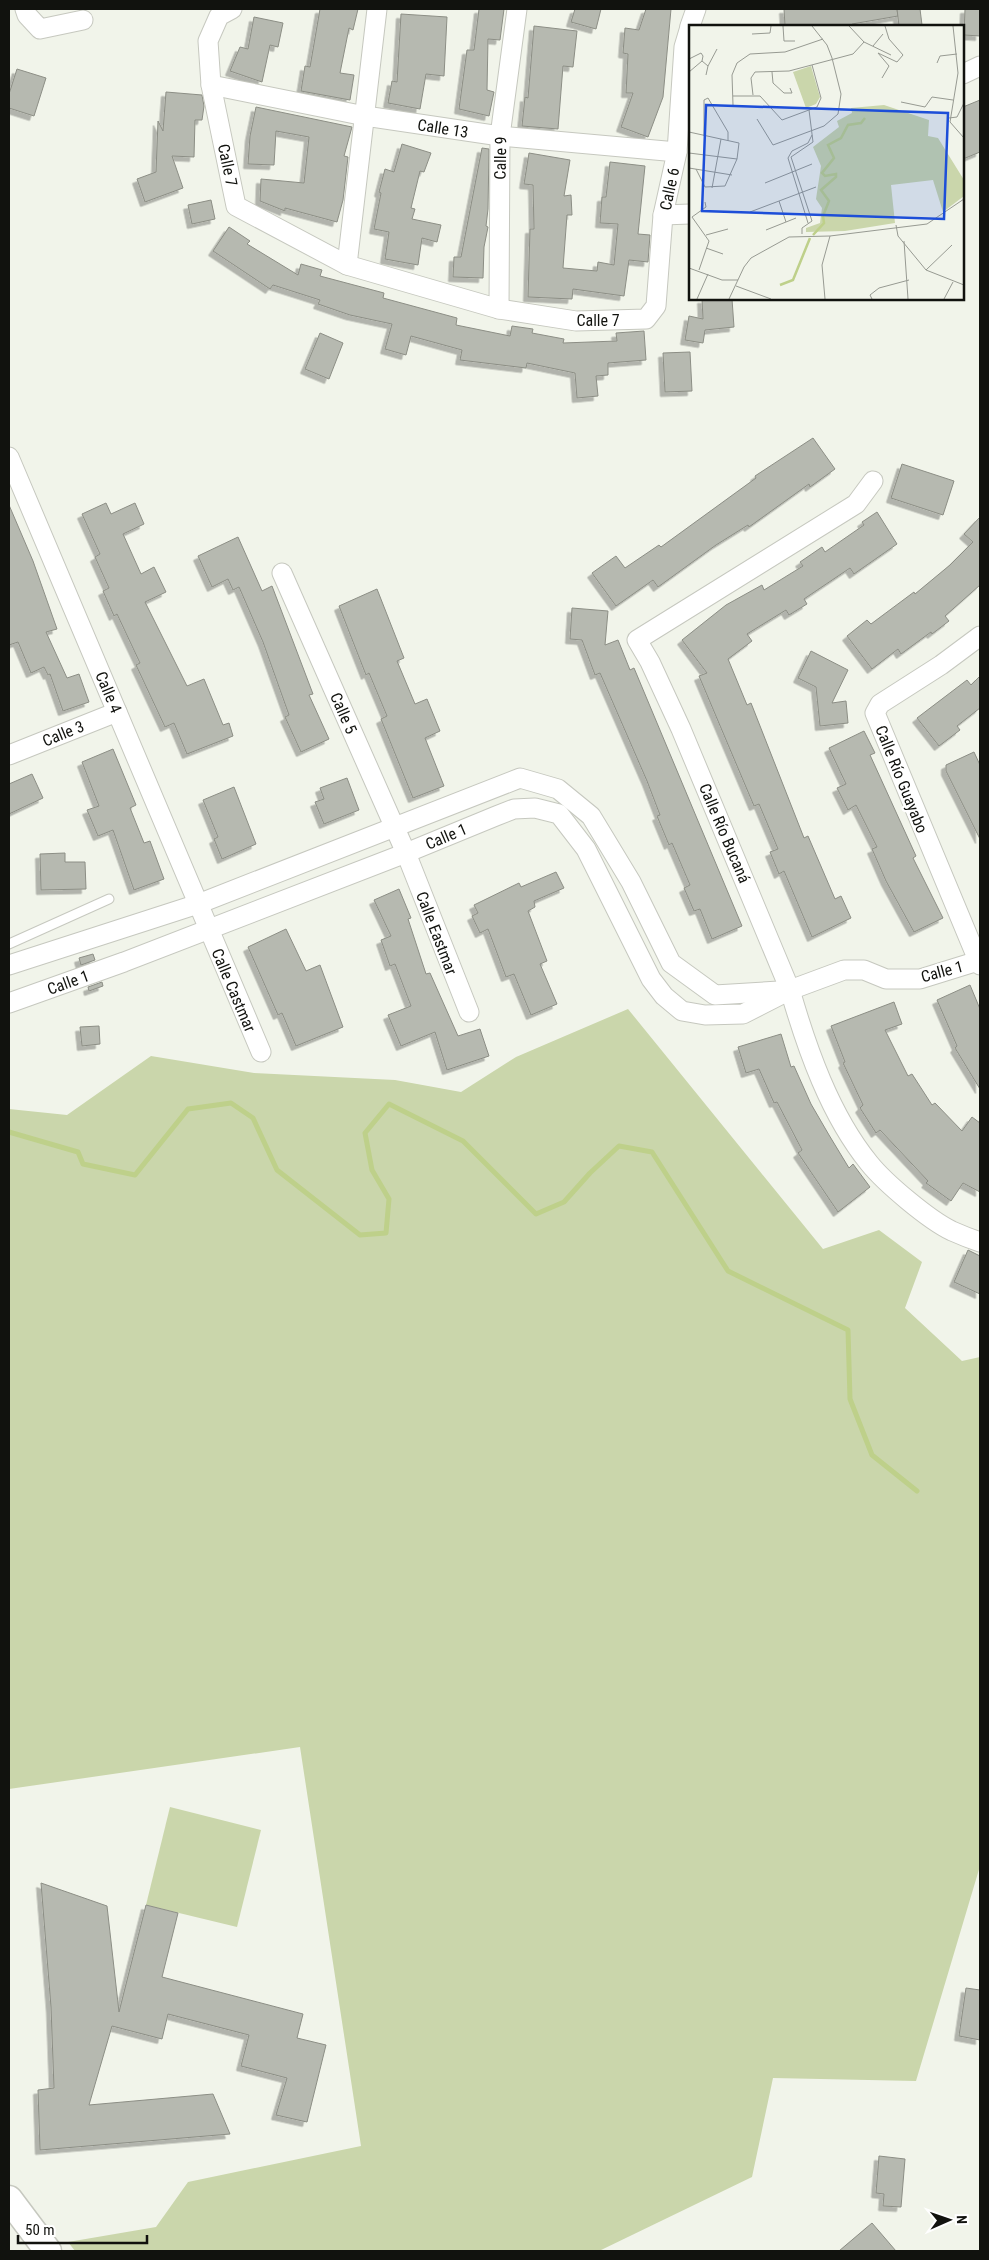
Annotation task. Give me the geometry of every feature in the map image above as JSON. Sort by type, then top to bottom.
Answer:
[{"type":"street","points":[[25,9],[40,29],[83,20]]},
{"type":"street","name":"Calle 7","points":[[232,9],[219,16],[208,41],[211,85],[236,206],[347,265],[499,309],[576,321],[646,319]]},
{"type":"street","points":[[347,265],[377,9]]},
{"type":"street","name":"Calle 9","points":[[499,309],[500,136],[517,9]]},
{"type":"street","name":"Calle 6","points":[[690,25],[696,9]]},
{"type":"street","name":"Calle 6","points":[[646,319],[656,306],[662,215],[677,152],[684,47],[689,30]]},
{"type":"street","points":[[964,74],[980,66]]},
{"type":"street","name":"Calle 13","points":[[211,85],[365,116],[500,136],[677,152]]},
{"type":"street","points":[[662,215],[689,214]]},
{"type":"street","name":"Calle 4","points":[[9,457],[208,928]]},
{"type":"street","name":"Calle Río Bucaná","points":[[874,480],[856,504],[637,640],[650,662],[681,729],[790,990],[802,1032],[832,1106],[869,1164],[909,1200],[950,1230],[980,1242]]},
{"type":"street","name":"Calle 5","points":[[282,573],[406,853]]},
{"type":"street","name":"Calle Río Guayabo","points":[[979,963],[875,713],[880,704],[941,665],[980,636]]},
{"type":"street","name":"Calle 3","points":[[9,754],[117,712]]},
{"type":"street","name":"Calle 1","points":[[9,964],[198,904],[520,778],[558,788],[591,816],[631,882],[671,963],[715,995],[790,990]]},
{"type":"street","name":"Calle 1","points":[[9,1003],[124,962],[406,853],[514,809],[535,808],[559,814],[586,849],[651,979],[664,996],[682,1011],[705,1015],[743,1014],[790,990],[844,970],[864,970],[886,979],[920,979],[979,963]]},
{"type":"street","name":"Calle Eastmar","points":[[406,853],[469,1012]]},
{"type":"street","name":"Calle Castmar","points":[[208,928],[261,1052]]},
{"type":"street","points":[[9,2199],[48,2251]]},
{"type":"lane","points":[[9,944],[110,899]]},
{"type":"green space","points":[[628,1009],[823,1249],[879,1230],[922,1262],[905,1308],[962,1361],[980,1357],[980,1866],[916,2081],[773,2078],[752,2177],[599,2251],[75,2251],[68,2242],[156,2227],[188,2182],[361,2146],[300,1747],[9,1789],[9,1109],[67,1115],[151,1056],[254,1073],[395,1080],[461,1092],[516,1057]]},
{"type":"green space","points":[[170,1807],[261,1830],[237,1927],[146,1905]]},
{"type":"building","points":[[320,9],[358,9],[353,30],[349,28],[340,73],[354,75],[350,100],[301,91],[305,66],[310,67]]},
{"type":"building","points":[[479,9],[504,9],[500,40],[488,39],[487,90],[494,92],[489,116],[459,109],[467,50],[474,50]]},
{"type":"building","points":[[575,9],[601,9],[596,29],[571,22]]},
{"type":"building","points":[[646,9],[671,9],[663,97],[648,137],[621,127],[633,93],[626,93],[628,54],[623,53],[625,28],[639,30]]},
{"type":"building","points":[[784,9],[897,9],[898,16],[852,25],[785,25]]},
{"type":"building","points":[[897,9],[920,9],[922,25],[899,25]]},
{"type":"building","points":[[965,9],[980,9],[980,36],[964,35]]},
{"type":"building","points":[[401,14],[447,17],[444,76],[426,74],[420,109],[388,103],[392,81],[397,82]]},
{"type":"building","points":[[254,17],[283,23],[278,47],[270,45],[262,82],[230,71],[240,47],[248,49]]},
{"type":"building","points":[[534,26],[577,31],[573,67],[563,66],[558,129],[522,126],[525,97],[528,98]]},
{"type":"building","points":[[17,69],[46,78],[34,116],[9,108],[9,94]]},
{"type":"building","points":[[166,92],[202,95],[204,106],[202,120],[195,120],[194,157],[172,156],[183,188],[145,202],[137,179],[156,172],[158,121],[163,131]]},
{"type":"building","points":[[980,100],[980,152],[964,159],[964,107]]},
{"type":"building","points":[[256,107],[352,127],[344,156],[348,157],[343,200],[337,222],[285,208],[285,211],[260,201],[261,179],[304,183],[309,137],[276,131],[274,165],[248,164],[250,136]]},
{"type":"building","points":[[402,144],[431,153],[424,172],[420,171],[411,208],[415,209],[412,219],[441,225],[437,242],[422,238],[418,265],[385,259],[389,232],[374,229],[381,193],[379,192],[385,169],[394,172]]},
{"type":"building","points":[[482,148],[489,149],[486,226],[488,227],[484,247],[483,278],[453,277],[454,257],[461,257]]},
{"type":"building","points":[[529,153],[570,160],[564,196],[571,195],[572,215],[567,215],[563,268],[597,271],[598,262],[614,265],[618,224],[600,223],[602,197],[606,197],[610,162],[645,166],[638,234],[650,235],[648,262],[629,260],[624,296],[573,289],[572,299],[528,297],[530,229],[534,229],[533,185],[524,184]]},
{"type":"building","points":[[211,200],[215,219],[192,224],[188,205]]},
{"type":"building","points":[[229,227],[250,241],[247,244],[298,275],[301,264],[322,270],[320,276],[384,293],[383,298],[457,318],[456,325],[510,336],[512,326],[533,329],[532,333],[564,339],[563,343],[617,341],[616,333],[644,331],[646,360],[608,363],[608,375],[596,376],[598,396],[577,398],[575,373],[527,363],[526,368],[460,360],[462,350],[411,336],[406,355],[385,349],[392,324],[350,315],[318,304],[320,300],[273,285],[270,289],[213,251]]},
{"type":"building","points":[[702,300],[732,300],[734,327],[705,330],[703,343],[685,340],[689,316],[703,319]]},
{"type":"building","points":[[320,333],[343,343],[329,379],[305,369]]},
{"type":"building","points":[[690,352],[692,391],[665,392],[663,353]]},
{"type":"building","points":[[813,438],[835,469],[810,487],[809,484],[749,527],[748,525],[716,545],[658,587],[653,580],[616,606],[592,573],[616,556],[625,568],[659,545],[661,547],[756,478],[755,476]]},
{"type":"building","points":[[902,464],[954,481],[943,515],[891,498]]},
{"type":"building","points":[[106,503],[111,514],[135,503],[144,524],[123,534],[141,574],[154,567],[166,592],[145,602],[187,686],[204,679],[223,725],[229,723],[233,736],[187,754],[174,723],[165,727],[136,665],[140,663],[117,614],[114,616],[103,591],[109,588],[95,557],[100,554],[82,514]]},
{"type":"building","points":[[9,505],[33,561],[57,629],[46,632],[67,678],[79,674],[89,702],[63,711],[50,674],[48,675],[44,667],[31,673],[18,642],[9,645]]},
{"type":"building","points":[[877,512],[897,544],[854,574],[850,568],[804,599],[807,604],[789,615],[786,610],[747,634],[752,641],[728,659],[747,705],[751,703],[804,838],[808,836],[835,899],[841,896],[851,918],[812,937],[784,871],[779,874],[770,852],[778,849],[759,804],[754,806],[699,676],[707,673],[682,640],[726,605],[762,585],[764,590],[803,566],[800,562],[822,547],[825,552],[864,525],[862,522]]},
{"type":"building","points":[[980,517],[980,585],[945,616],[949,621],[901,654],[898,649],[872,669],[847,636],[867,620],[871,624],[914,592],[915,594],[950,565],[973,542],[964,534]]},
{"type":"building","points":[[238,537],[262,591],[272,586],[313,694],[309,695],[329,739],[301,752],[285,717],[289,715],[263,642],[239,587],[233,590],[228,579],[212,587],[198,556]]},
{"type":"building","points":[[377,589],[404,658],[397,661],[415,704],[427,699],[440,731],[425,738],[444,786],[413,798],[381,719],[387,716],[369,673],[366,675],[339,606]]},
{"type":"building","points":[[572,608],[608,611],[605,645],[618,640],[630,670],[634,668],[742,926],[712,939],[700,909],[694,911],[684,888],[690,885],[672,843],[669,845],[657,816],[660,815],[647,781],[600,673],[595,675],[582,640],[570,639]]},
{"type":"building","points":[[811,651],[848,670],[832,703],[846,701],[848,723],[820,726],[816,687],[798,678]]},
{"type":"building","points":[[980,676],[980,708],[957,726],[960,730],[939,746],[917,718],[967,680],[971,685]]},
{"type":"building","points":[[864,731],[875,753],[870,755],[916,856],[913,858],[943,918],[914,932],[886,881],[872,849],[877,847],[856,805],[848,810],[837,788],[846,784],[829,748]]},
{"type":"building","points":[[113,749],[136,805],[130,808],[144,843],[150,841],[164,879],[134,890],[113,830],[98,836],[87,810],[99,806],[82,762]]},
{"type":"building","points":[[974,752],[980,765],[980,839],[946,771],[946,765]]},
{"type":"building","points":[[32,774],[43,798],[9,814],[9,784]]},
{"type":"building","points":[[347,778],[359,810],[324,824],[315,802],[324,799],[320,788]]},
{"type":"building","points":[[234,787],[256,844],[222,859],[214,839],[218,837],[203,800]]},
{"type":"building","points":[[65,853],[65,862],[85,862],[86,889],[41,890],[40,854]]},
{"type":"building","points":[[556,872],[564,888],[534,901],[535,907],[528,911],[547,961],[540,964],[557,1004],[531,1015],[514,974],[506,977],[488,929],[480,933],[472,916],[478,913],[474,905],[519,883],[521,887]]},
{"type":"building","points":[[399,889],[411,918],[408,919],[426,974],[430,973],[458,1036],[480,1029],[489,1056],[447,1070],[435,1032],[401,1046],[388,1015],[411,1006],[395,964],[390,966],[381,940],[391,936],[374,900]]},
{"type":"building","points":[[286,929],[306,971],[320,965],[343,1027],[296,1046],[282,1013],[278,1015],[248,947]]},
{"type":"building","points":[[93,954],[95,960],[81,965],[79,958]]},
{"type":"building","points":[[102,982],[103,986],[89,991],[88,987]]},
{"type":"building","points":[[970,985],[980,1009],[980,1089],[955,1048],[957,1046],[937,1000]]},
{"type":"building","points":[[894,1002],[902,1024],[885,1030],[908,1076],[912,1074],[932,1105],[935,1103],[962,1131],[972,1117],[980,1123],[980,1192],[963,1183],[951,1201],[926,1183],[928,1181],[880,1130],[876,1133],[860,1108],[863,1105],[843,1063],[845,1062],[831,1026]]},
{"type":"building","points":[[99,1026],[100,1044],[82,1046],[80,1027]]},
{"type":"building","points":[[781,1034],[791,1067],[794,1066],[811,1104],[829,1135],[849,1168],[853,1164],[870,1187],[838,1212],[798,1153],[802,1150],[777,1102],[774,1103],[759,1069],[746,1073],[738,1047]]},
{"type":"building","points":[[968,1250],[980,1256],[980,1294],[954,1282]]},
{"type":"building","points":[[41,1883],[107,1906],[119,2012],[146,1905],[178,1913],[162,1977],[303,2014],[297,2038],[326,2045],[307,2122],[276,2115],[287,2078],[241,2066],[249,2035],[168,2014],[162,2039],[112,2026],[89,2105],[213,2094],[230,2134],[40,2150],[38,2090],[54,2088],[51,2007]]},
{"type":"building","points":[[966,1988],[980,1990],[980,2040],[959,2036]]},
{"type":"building","points":[[879,2156],[905,2159],[901,2207],[883,2206],[884,2194],[876,2193]]},
{"type":"building","points":[[872,2223],[896,2251],[839,2251]]},
{"type":"waterway","points":[[9,1132],[78,1152],[83,1164],[135,1175],[188,1109],[231,1103],[253,1118],[277,1170],[360,1235],[386,1233],[389,1199],[372,1170],[365,1133],[389,1104],[463,1141],[536,1214],[564,1202],[590,1173],[619,1146],[652,1152],[728,1271],[848,1330],[850,1399],[872,1455],[917,1491]]}]
